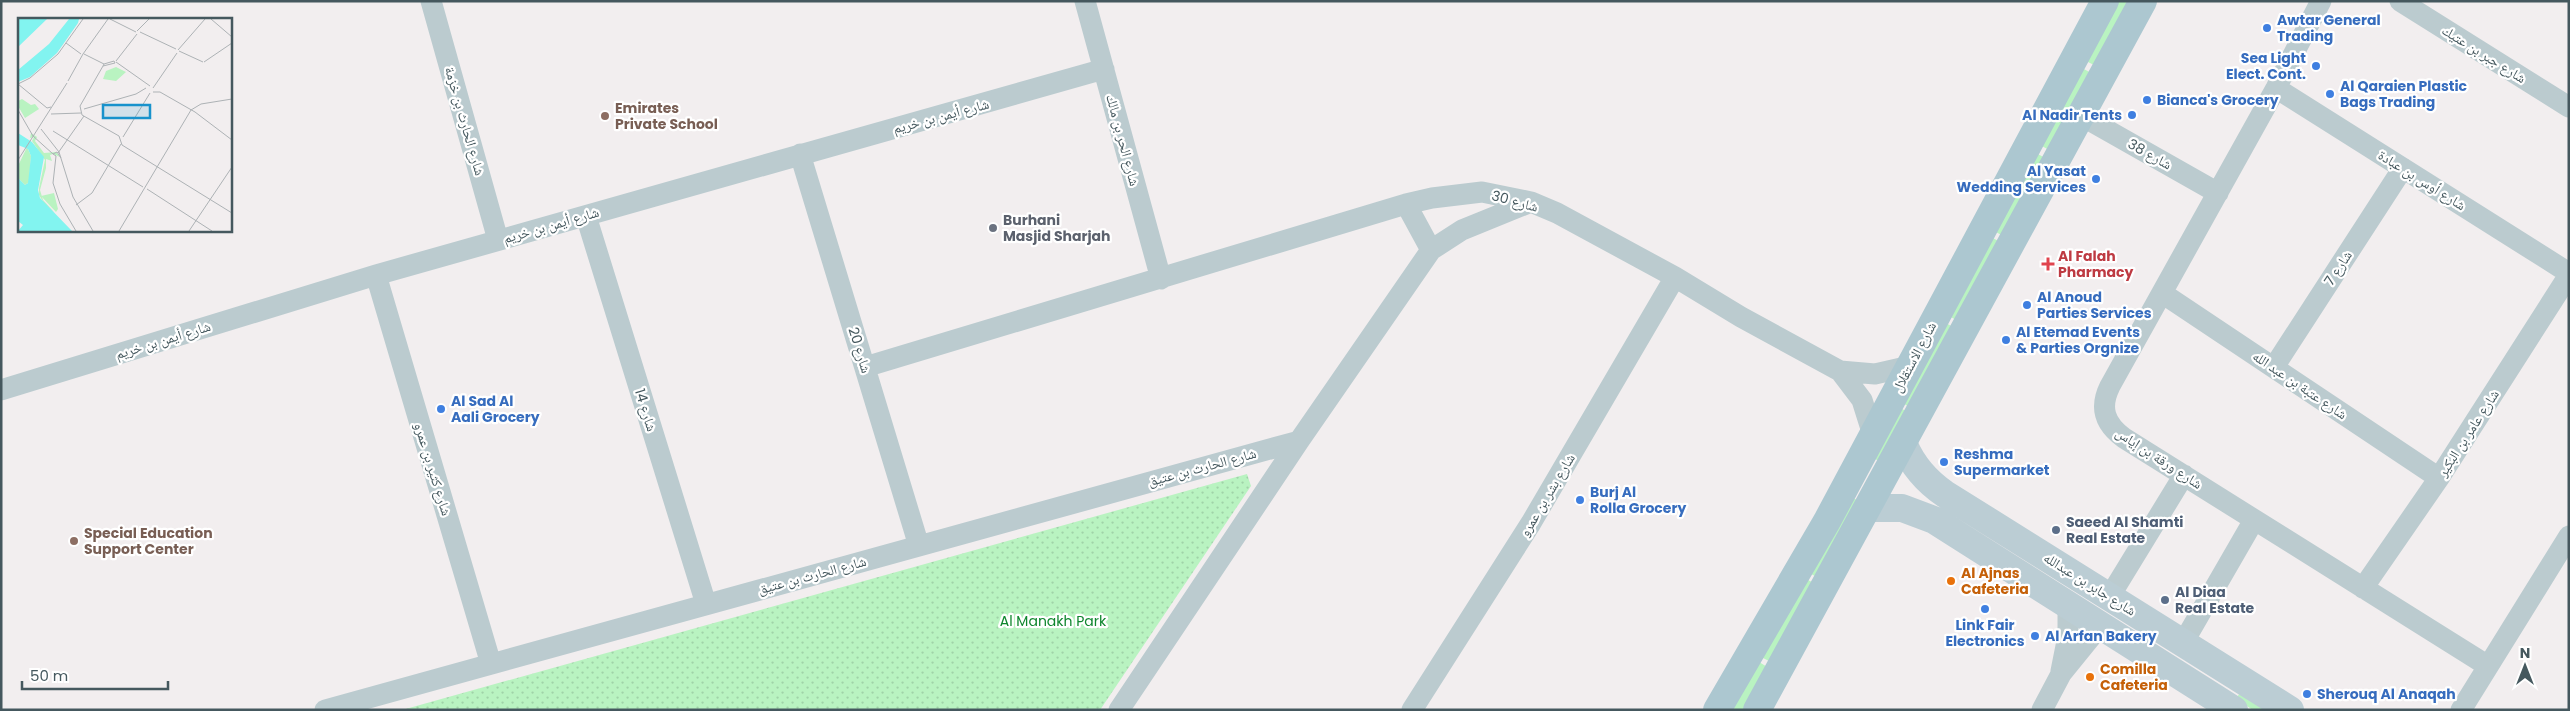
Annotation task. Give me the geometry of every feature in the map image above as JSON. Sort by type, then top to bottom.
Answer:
[{"type":"main road","name":"شارع الاستقلال","points":[[1717,710],[1791,585],[1873,436],[2105,1]]},
{"type":"main road","points":[[1758,710],[2143,1]]},
{"type":"street","name":"شارع الحارث بن خزمة","points":[[431,1],[498,240]]},
{"type":"street","name":"شارع الحر بن مالك","points":[[1085,1],[1161,279]]},
{"type":"street","name":"شارع ورقة بن إياس","points":[[2321,1],[2276,88],[2104,397],[2107,421],[2114,431],[2488,666]]},
{"type":"street","name":"شارع جبر بن عتيك","points":[[2400,1],[2569,107]]},
{"type":"street","name":"شارع أيمن بن خريم","points":[[1,390],[376,275],[1104,69]]},
{"type":"street","name":"شارع أوس بن عبادة","points":[[2276,88],[2569,274]]},
{"type":"street","name":"شارع 38","points":[[2082,116],[2218,193]]},
{"type":"street","name":"شارع 20","points":[[800,154],[919,546]]},
{"type":"street","name":"شارع 7","points":[[2274,367],[2403,168]]},
{"type":"street","name":"شارع 30","points":[[865,367],[1406,204],[1432,198],[1482,192],[1531,202],[1557,213],[1676,277],[1741,317],[1840,371],[1875,374],[1910,366]]},
{"type":"street","points":[[1119,710],[1299,441],[1431,250],[1462,230],[1531,202]]},
{"type":"street","points":[[1406,204],[1431,250]]},
{"type":"street","name":"شارع 14","points":[[586,216],[706,604]]},
{"type":"street","name":"شارع عامر بن البكير","points":[[2363,588],[2438,478],[2569,274]]},
{"type":"street","name":"شارع كثير بن عمرو","points":[[376,275],[491,664]]},
{"type":"street","name":"شارع بشر بن عمرو","points":[[1412,710],[1521,539],[1676,277]]},
{"type":"street","name":"شارع عتبة بن عبد الله","points":[[2162,293],[2438,478]]},
{"type":"street","name":"شارع 30","points":[[1840,371],[1862,400],[1873,436]]},
{"type":"street","name":"شارع الحارث بن عتيق","points":[[325,710],[1299,441]]},
{"type":"street","name":"شارع جابر بن عبدالله","points":[[1904,444],[1917,469],[1933,486],[2290,710]]},
{"type":"street","points":[[2035,584],[2038,574],[2047,571],[2099,590],[2184,475]]},
{"type":"street","points":[[1869,508],[1902,508],[1924,515],[2035,584],[2226,708]]},
{"type":"street","points":[[2183,643],[2254,520]]},
{"type":"street","points":[[2461,710],[2569,536]]},
{"type":"street","points":[[2060,674],[2068,636],[2068,606]]},
{"type":"street","points":[[2042,710],[2060,674],[2100,626]]},
{"type":"green space","points":[[2118,1],[2132,1],[2096,66],[2086,61]]},
{"type":"green space","points":[[2082,68],[2093,74],[2051,151],[2040,145]]},
{"type":"green space","points":[[2036,153],[2047,159],[2005,237],[1994,231]]},
{"type":"green space","points":[[1991,237],[2002,243],[1958,321],[1947,315]]},
{"type":"green space","points":[[1944,322],[1955,328],[1911,408],[1901,402]]},
{"type":"green space","points":[[1898,407],[1908,412],[1881,462],[1871,457]]},
{"type":"green space","name":"Al Manakh Park","points":[[1247,474],[1251,486],[1100,710],[402,710]]},
{"type":"green space","points":[[1850,496],[1860,502],[1819,578],[1809,573]]},
{"type":"green space","points":[[1806,579],[1816,584],[1771,662],[1761,657]]},
{"type":"green space","points":[[1759,662],[1769,668],[1744,710],[1730,710]]},
{"type":"green space","points":[[2241,691],[2271,710],[2253,710],[2236,699]]},
{"type":"place","name":"Awtar General Trading","points":[[2267,28]]},
{"type":"place","name":"Sea Light Elect. Cont.","points":[[2316,66]]},
{"type":"place","name":"Al Qaraien Plastic Bags Trading","points":[[2330,94]]},
{"type":"place","name":"Bianca's Grocery","points":[[2147,100]]},
{"type":"place","name":"Al Nadir Tents","points":[[2132,115]]},
{"type":"place","name":"Emirates Private School","points":[[605,116]]},
{"type":"place","name":"Al Yasat Wedding Services","points":[[2096,179]]},
{"type":"place","name":"Burhani Masjid Sharjah","points":[[993,228]]},
{"type":"place","name":"Al Falah Pharmacy","points":[[2048,264]]},
{"type":"place","name":"Al Anoud Parties Services","points":[[2027,305]]},
{"type":"place","name":"Al Etemad Events & Parties Orgnize","points":[[2006,340]]},
{"type":"place","name":"Al Sad Al Aali Grocery","points":[[441,409]]},
{"type":"place","name":"Reshma Supermarket","points":[[1944,462]]},
{"type":"place","name":"Burj Al Rolla Grocery","points":[[1580,500]]},
{"type":"place","name":"Saeed Al Shamti Real Estate","points":[[2056,530]]},
{"type":"place","name":"Special Education Support Center","points":[[74,541]]},
{"type":"place","name":"Al Ajnas Cafeteria","points":[[1951,581]]},
{"type":"place","name":"Al Diaa Real Estate","points":[[2165,600]]},
{"type":"place","name":"Link Fair Electronics","points":[[1985,609]]},
{"type":"place","name":"Al Arfan Bakery","points":[[2035,636]]},
{"type":"place","name":"Comilla Cafeteria","points":[[2090,677]]},
{"type":"place","name":"Sherouq Al Anaqah","points":[[2307,694]]}]
